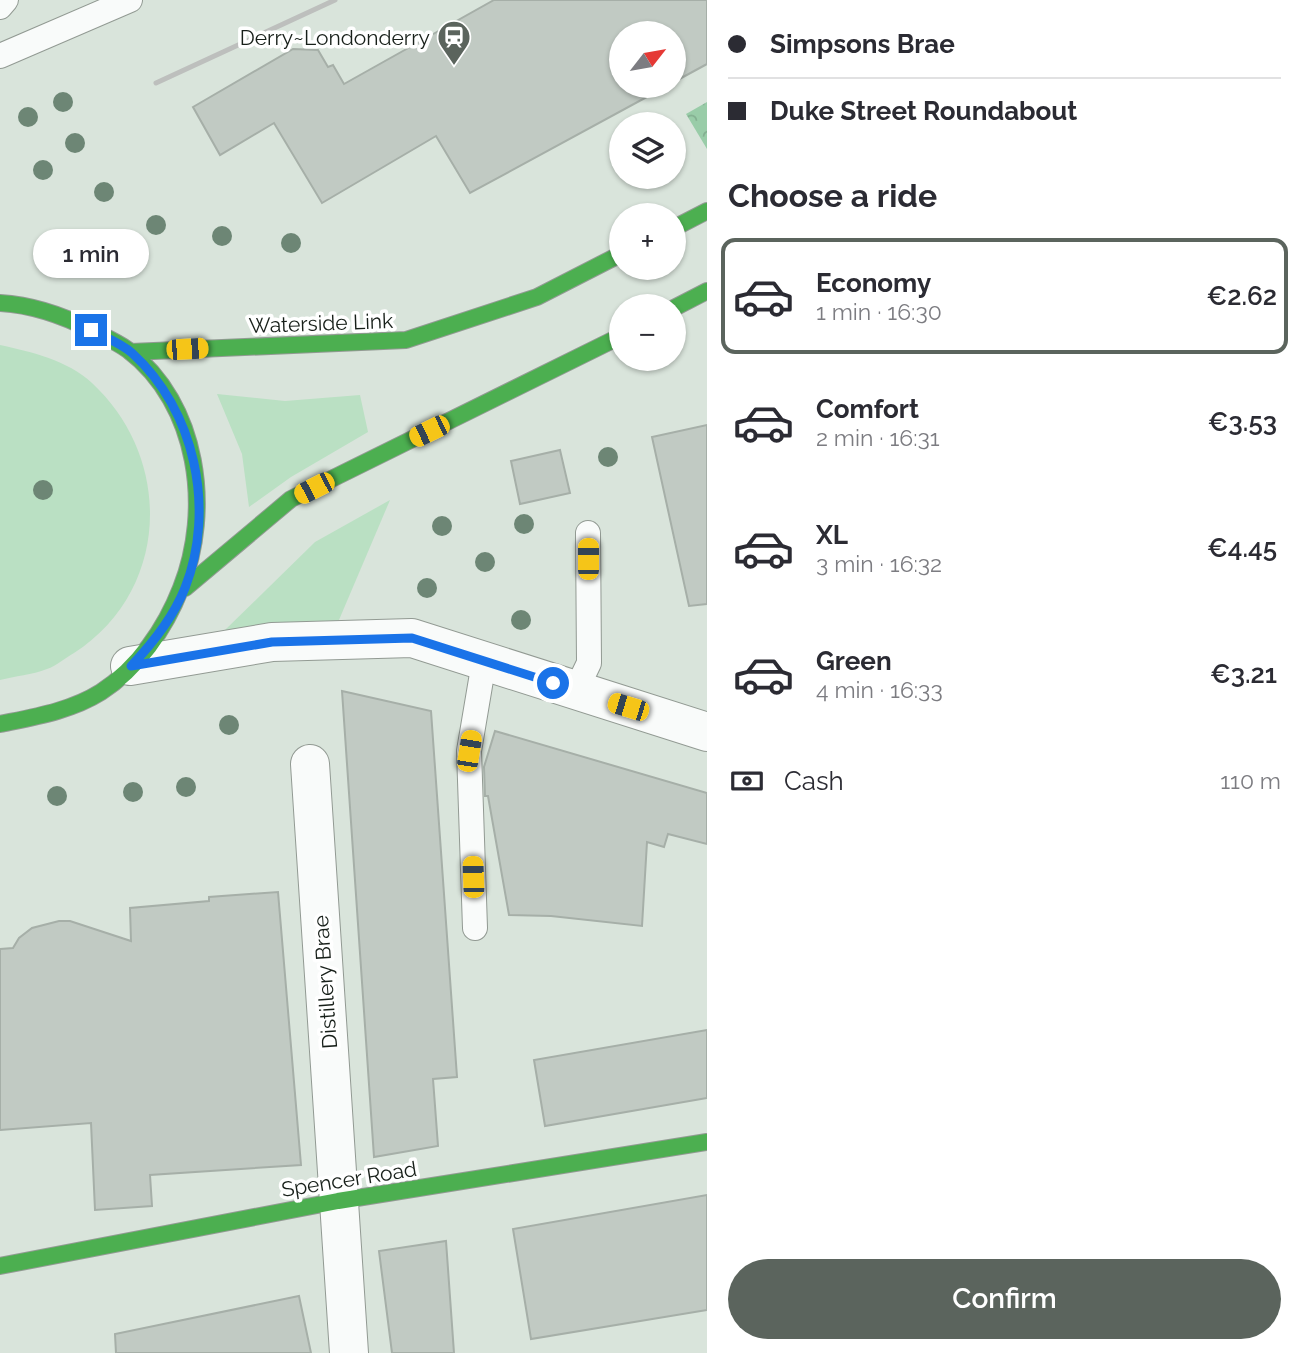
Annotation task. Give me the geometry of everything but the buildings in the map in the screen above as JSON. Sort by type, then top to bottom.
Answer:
[{"type":"main road","points":[[686,222],[707,211]]},
{"type":"main road","name":"Waterside Link","points":[[131,352],[406,340],[537,297],[609,260]]},
{"type":"main road","points":[[686,302],[707,291]]},
{"type":"main road","points":[[0,724],[60,712],[113,683],[156,641],[185,588],[200,523],[194,457],[170,395],[131,352],[70,319],[5,297]]},
{"type":"main road","points":[[185,588],[291,499],[609,342]]},
{"type":"main road","name":"Spencer Road","points":[[0,1266],[338,1201],[707,1142]]},
{"type":"street","points":[[131,666],[272,642],[412,638],[707,732]]},
{"type":"street","name":"Distillery Brae","points":[[310,764],[349,1353]]},
{"type":"lane","points":[[0,7],[6,0]]},
{"type":"lane","points":[[0,56],[130,0]]},
{"type":"lane","points":[[576,690],[589,663],[588,533]]},
{"type":"lane","points":[[475,928],[469,751],[484,662]]},
{"type":"green space","points":[[707,102],[707,149],[686,114]]},
{"type":"green space","points":[[0,345],[37,354],[72,368],[92,383],[119,414],[137,449],[148,485],[150,523],[144,560],[129,595],[106,627],[50,668],[0,680]]},
{"type":"green space","points":[[217,394],[285,401],[360,395],[368,432],[291,477],[249,507],[242,454]]},
{"type":"green space","points":[[390,500],[333,634],[225,630],[315,542]]},
{"type":"railway","points":[[156,83],[335,0]]},
{"type":"traffic: fast","points":[[686,222],[707,211]]},
{"type":"traffic: fast","points":[[131,352],[406,340],[537,297],[609,260]]},
{"type":"traffic: fast","points":[[686,302],[707,291]]},
{"type":"traffic: fast","points":[[0,303],[36,308],[80,325],[124,347],[152,373],[171,399],[184,428],[193,460],[197,493],[191,558],[181,588],[158,633],[138,659],[114,682],[89,699],[52,712],[0,724]]},
{"type":"traffic: fast","points":[[185,588],[291,499],[609,342]]},
{"type":"traffic: fast","points":[[0,1266],[338,1201],[707,1142]]},
{"type":"place","name":"Derry~Londonderry","points":[[454,67]]},
{"type":"route","points":[[91,330],[131,352],[170,395],[194,457],[200,523],[185,588],[156,641],[131,666],[272,642],[412,638],[553,683]]}]
